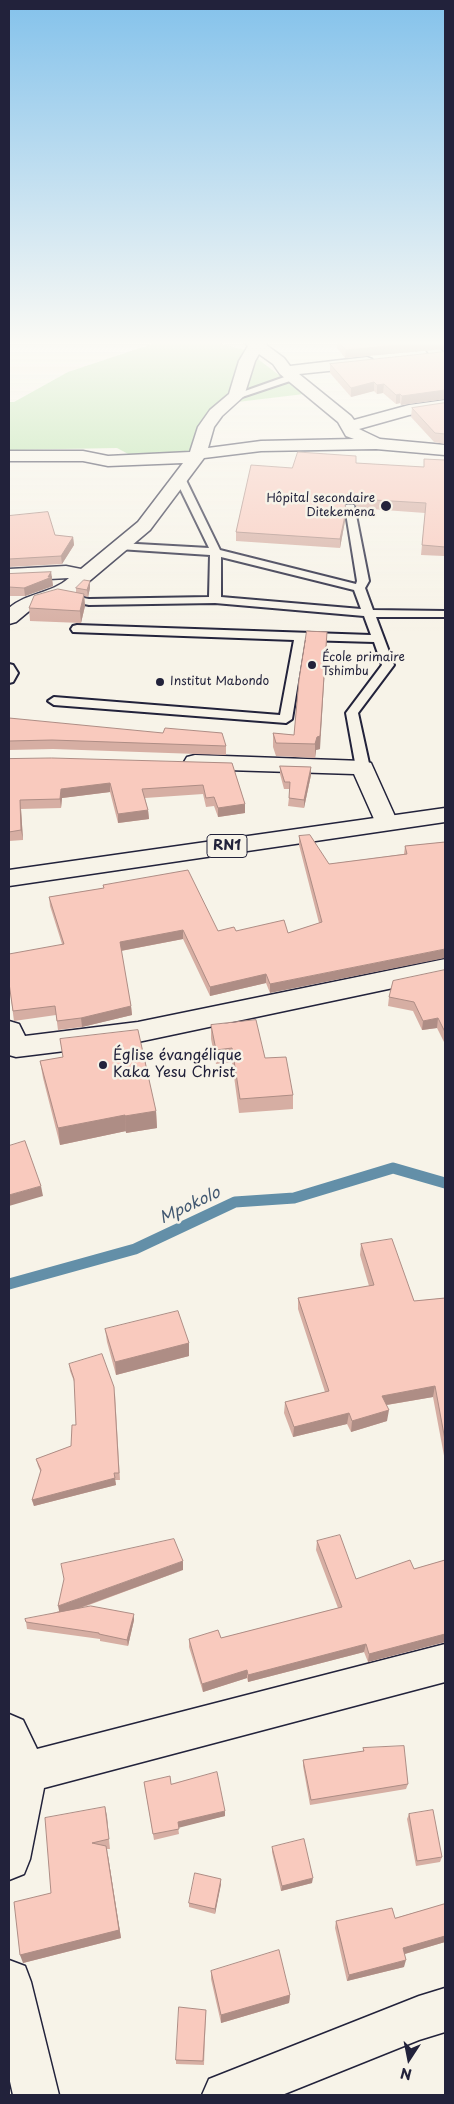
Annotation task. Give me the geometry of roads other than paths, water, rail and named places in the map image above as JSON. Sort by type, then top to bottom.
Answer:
[{"type":"main road","points":[[9,618],[27,603],[67,590],[144,526],[197,455],[202,439]]},
{"type":"main road","points":[[366,439],[376,444]]},
{"type":"main road","points":[[9,456],[83,456],[108,460],[197,455],[261,446],[376,444],[445,450]]},
{"type":"main road","points":[[9,575],[66,572],[84,575]]},
{"type":"main road","points":[[179,762],[363,768],[386,823]]},
{"type":"main road","name":"RN1","points":[[9,878],[445,816]]},
{"type":"main road","points":[[9,1031],[16,1047],[138,1032],[445,968]]},
{"type":"main road","points":[[27,1772],[409,1674],[445,1663]]},
{"type":"main road","points":[[9,1734],[27,1772],[9,1859]]},
{"type":"main road","points":[[9,1982],[36,2095]]},
{"type":"main road","points":[[225,2095],[419,2018],[445,2010]]},
{"type":"lane","points":[[180,478],[216,552],[214,600]]},
{"type":"lane","points":[[350,507],[363,581],[359,588],[388,665],[352,713],[363,768]]},
{"type":"lane","points":[[119,546],[216,552],[359,588]]},
{"type":"lane","points":[[52,595],[89,602],[214,600],[368,613],[445,614]]},
{"type":"lane","points":[[77,629],[378,639]]},
{"type":"lane","points":[[54,701],[286,719],[300,637]]},
{"type":"lane","points":[[9,668],[12,672],[9,679]]},
{"type":"waterway","name":"Mpokolo","points":[[9,1284],[135,1249],[235,1202],[294,1198],[393,1168],[445,1183]]},
{"type":"place","name":"Hôpital secondaire Ditekemena","points":[[386,506]]},
{"type":"place","name":"École primaire Tshimbu","points":[[312,665]]},
{"type":"place","name":"Institut Mabondo","points":[[160,682]]},
{"type":"place","name":"Église évangélique Kaka Yesu Christ","points":[[103,1065]]}]
